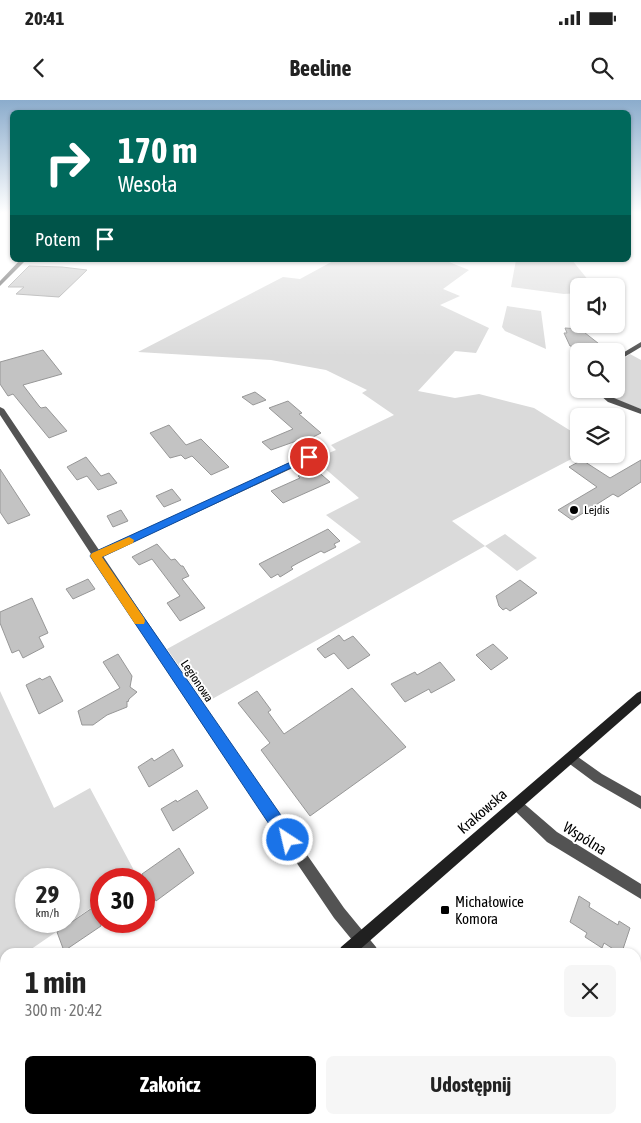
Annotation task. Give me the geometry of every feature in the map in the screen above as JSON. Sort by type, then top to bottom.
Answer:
[{"type":"main road","name":"Krakowska","points":[[351,948],[641,696]]},
{"type":"street","points":[[0,284],[20,262]]},
{"type":"street","points":[[625,354],[641,344]]},
{"type":"street","points":[[608,398],[641,412]]},
{"type":"street","name":"Legionowa","points":[[0,409],[96,556],[339,913],[368,948]]},
{"type":"street","points":[[96,556],[309,457]]},
{"type":"street","points":[[571,758],[598,778],[641,803]]},
{"type":"street","name":"Wspólna","points":[[517,805],[552,837],[641,892]]},
{"type":"shaded area","points":[[331,262],[449,262],[469,270],[443,289],[460,296],[440,305],[489,328],[476,353],[455,351],[418,391],[455,398],[479,394],[534,408],[570,430],[570,460],[452,521],[485,546],[205,703],[167,649],[361,542],[326,515],[359,498],[314,459],[336,450],[331,445],[394,415],[362,393],[367,390],[326,370],[271,360],[138,352],[283,277],[300,279]]},
{"type":"shaded area","points":[[516,262],[574,262],[587,278],[570,278],[570,294],[511,287]]},
{"type":"shaded area","points":[[507,306],[541,311],[546,349],[505,331],[502,327]]},
{"type":"shaded area","points":[[630,354],[641,360],[641,409],[612,398],[625,398],[625,358]]},
{"type":"shaded area","points":[[505,534],[537,558],[517,571],[485,546]]},
{"type":"shaded area","points":[[0,691],[54,808],[90,788],[133,868],[90,868],[90,909],[80,915],[80,868],[15,868],[15,933],[55,933],[33,948],[0,948]]},
{"type":"building","points":[[29,266],[87,270],[59,297],[16,294],[24,287],[8,287]]},
{"type":"building","points":[[565,328],[570,328],[570,333],[585,333],[598,343],[570,343],[570,346],[564,333],[567,333]]},
{"type":"building","points":[[43,350],[62,374],[23,385],[39,406],[41,408],[46,407],[67,431],[49,438],[13,394],[8,396],[0,384],[0,362]]},
{"type":"building","points":[[255,392],[266,400],[253,405],[242,397]]},
{"type":"building","points":[[288,401],[302,413],[299,414],[321,433],[305,441],[302,439],[271,450],[262,442],[293,429],[269,408]]},
{"type":"building","points":[[169,425],[186,445],[201,439],[229,467],[211,475],[192,456],[185,459],[181,455],[170,458],[150,433]]},
{"type":"building","points":[[86,457],[101,476],[109,473],[117,483],[98,490],[87,476],[77,480],[67,467]]},
{"type":"building","points":[[641,460],[641,482],[618,497],[613,494],[572,520],[558,510],[597,487],[569,467],[576,463],[587,463],[610,478]]},
{"type":"building","points":[[0,469],[30,515],[8,524],[0,512]]},
{"type":"building","points":[[315,469],[330,482],[283,503],[271,491],[300,478],[298,476]]},
{"type":"building","points":[[172,489],[181,500],[164,507],[156,496]]},
{"type":"building","points":[[121,510],[128,521],[113,527],[107,516]]},
{"type":"building","points":[[328,529],[340,541],[334,544],[336,547],[324,553],[321,551],[298,563],[291,567],[293,569],[280,577],[278,574],[271,578],[259,564]]},
{"type":"building","points":[[157,544],[171,560],[175,559],[183,566],[189,576],[182,579],[205,608],[180,621],[167,603],[180,596],[152,559],[139,565],[132,557]]},
{"type":"building","points":[[88,579],[95,589],[73,599],[66,589]]},
{"type":"building","points":[[520,580],[537,593],[510,611],[506,608],[503,610],[499,606],[496,596]]},
{"type":"building","points":[[32,598],[48,633],[39,637],[44,647],[23,658],[19,650],[12,653],[0,623],[0,612]]},
{"type":"building","points":[[339,635],[344,641],[353,636],[370,655],[348,669],[334,653],[325,658],[317,649]]},
{"type":"building","points":[[493,644],[508,658],[491,670],[476,655]]},
{"type":"building","points":[[118,654],[132,676],[130,687],[137,692],[127,701],[127,707],[107,715],[93,725],[82,725],[78,711],[120,688],[103,662]]},
{"type":"building","points":[[440,662],[455,680],[431,693],[429,689],[405,702],[391,684],[415,672],[417,675]]},
{"type":"building","points":[[50,676],[63,701],[39,714],[26,685],[40,678],[42,680]]},
{"type":"building","points":[[352,688],[406,747],[310,816],[261,750],[270,743],[238,703],[257,691],[271,710],[268,712],[284,734]]},
{"type":"building","points":[[173,749],[183,766],[149,787],[138,767],[152,758],[154,761]]},
{"type":"building","points":[[197,790],[208,808],[173,831],[161,809]]},
{"type":"building","points":[[179,848],[194,873],[156,901],[155,868],[151,868]]},
{"type":"building","points":[[579,896],[590,903],[589,907],[618,925],[619,921],[630,928],[623,948],[612,948],[604,943],[602,948],[585,937],[587,933],[570,922]]},
{"type":"building","points":[[90,910],[91,933],[68,948],[63,948],[57,933],[80,933],[80,916]]},
{"type":"slow traffic","points":[[129,540],[96,556],[139,621]]},
{"type":"place","name":"Lejdis","points":[[574,510]]},
{"type":"place","name":"Michałowice Komora","points":[[445,910]]},
{"type":"route","points":[[288,840],[96,556],[309,457]]}]
